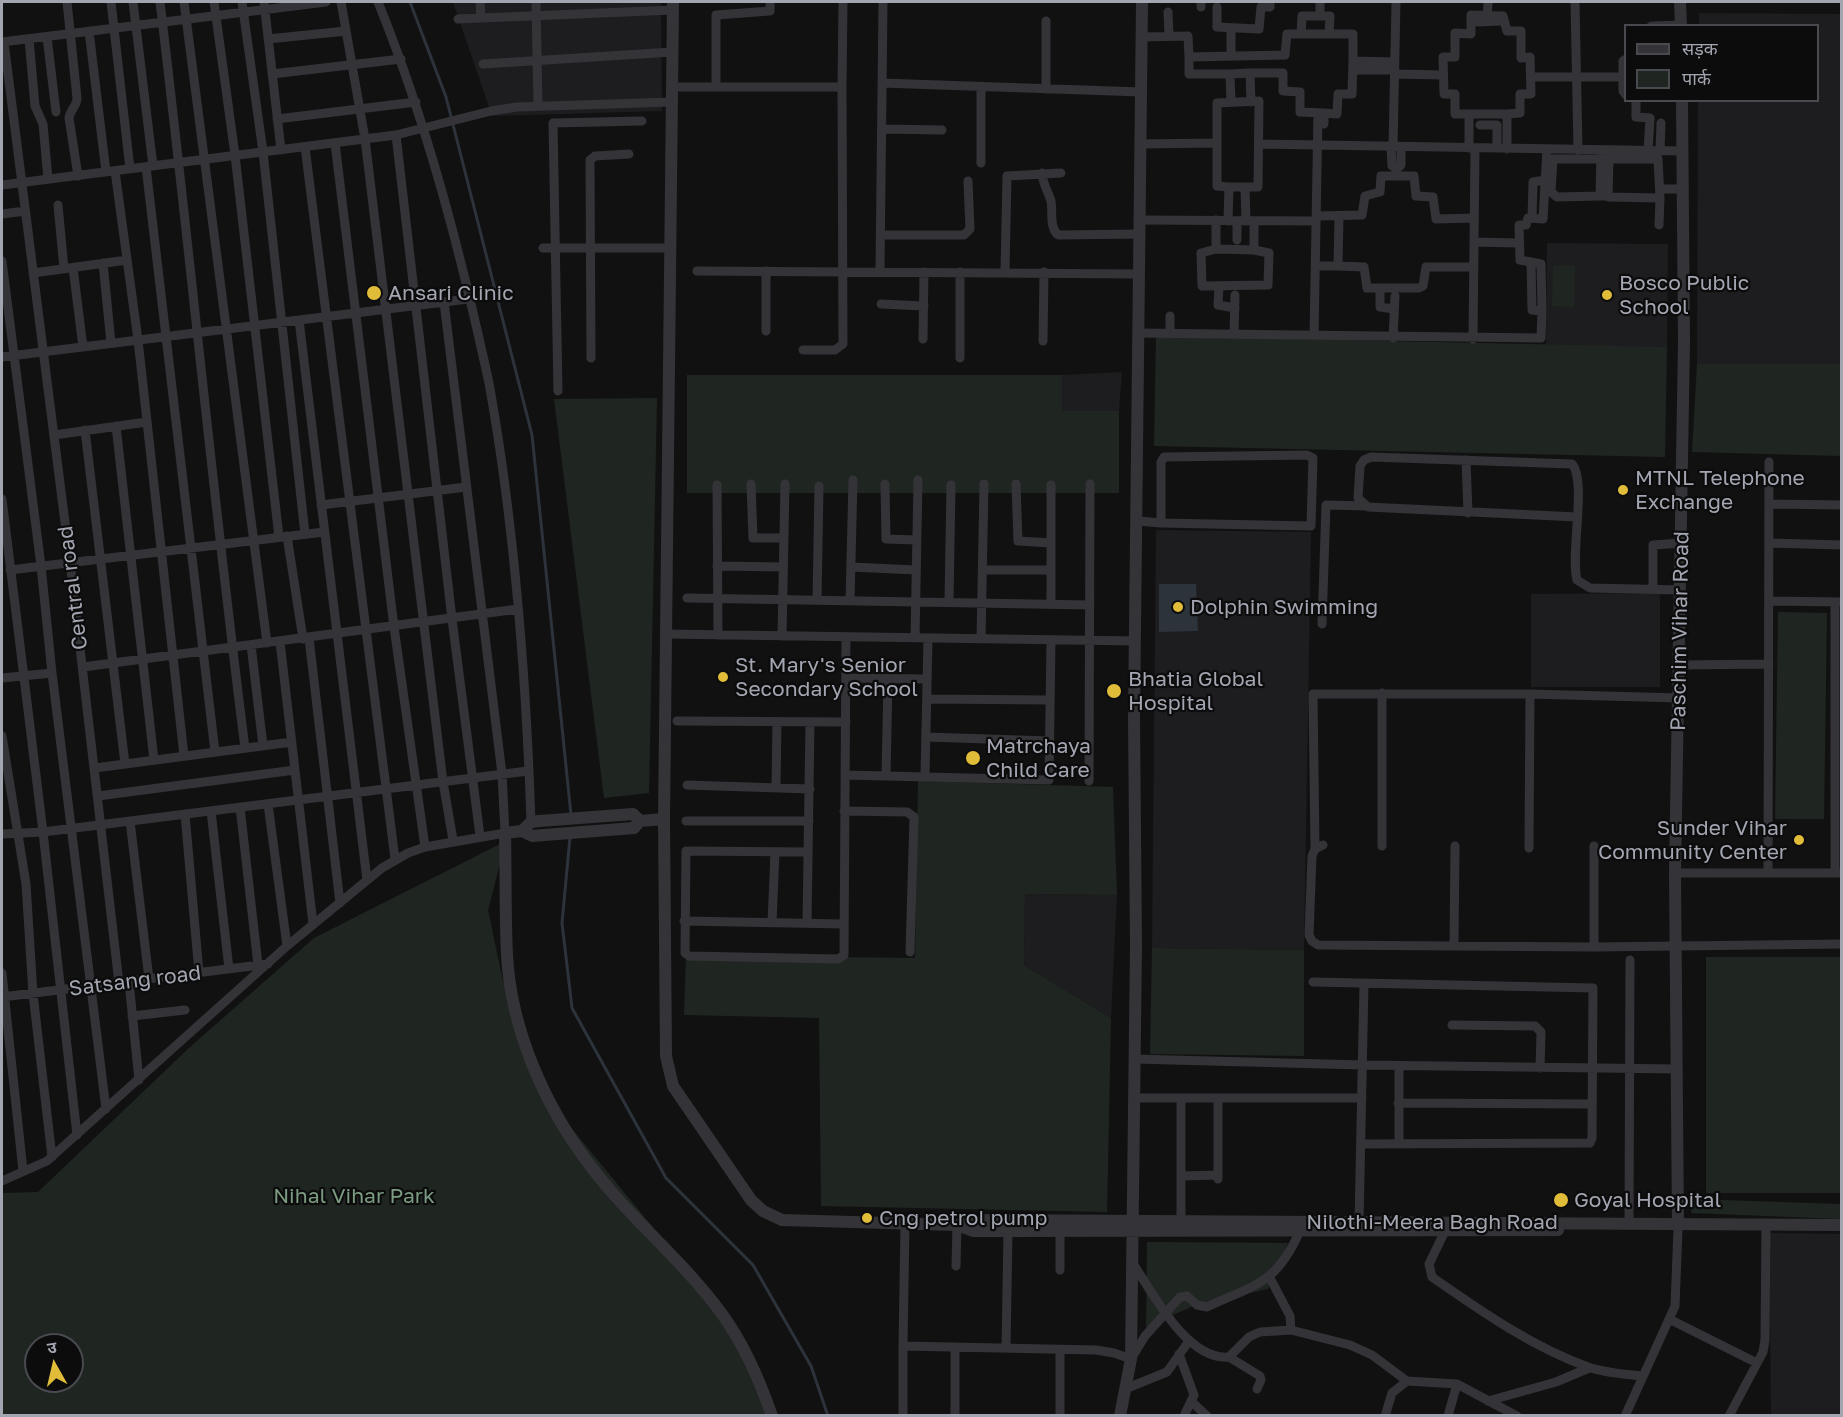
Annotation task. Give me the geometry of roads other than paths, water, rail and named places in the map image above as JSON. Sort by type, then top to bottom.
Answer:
[{"type":"street","points":[[66,2],[77,98],[77,105],[70,112],[69,118],[78,176]]},
{"type":"street","points":[[111,2],[130,169]]},
{"type":"street","points":[[133,2],[166,337],[215,752]]},
{"type":"street","points":[[160,2],[219,544],[245,748]]},
{"type":"street","points":[[184,2],[267,643]]},
{"type":"street","points":[[214,2],[235,155],[253,326],[283,536],[306,638],[340,903]]},
{"type":"street","points":[[3,42],[216,15],[242,6],[326,2]]},
{"type":"street","points":[[341,2],[365,139],[443,782],[453,840]]},
{"type":"street","points":[[378,2],[401,59],[424,128],[481,344],[496,426],[518,609],[532,836],[634,828],[640,821],[664,819]]},
{"type":"street","points":[[480,2],[481,18]]},
{"type":"street","points":[[536,2],[538,106]]},
{"type":"street","points":[[716,86],[716,15],[770,11],[770,2]]},
{"type":"street","points":[[803,350],[835,350],[843,344],[843,2]]},
{"type":"street","points":[[880,272],[883,2]]},
{"type":"street","points":[[1120,1416],[1131,1359],[1142,2]]},
{"type":"street","points":[[1217,7],[1217,27],[1258,29],[1261,7],[1270,7],[1270,2]]},
{"type":"street","points":[[1320,2],[1320,16]]},
{"type":"street","points":[[1396,2],[1395,147],[1392,166],[1396,172]]},
{"type":"street","points":[[1484,19],[1488,2]]},
{"type":"street","points":[[1575,2],[1578,150]]},
{"type":"street","points":[[1680,2],[1681,24]]},
{"type":"street","points":[[264,5],[281,150]]},
{"type":"street","points":[[242,6],[263,152],[305,534]]},
{"type":"street","points":[[458,19],[673,6],[664,819],[666,1056],[673,1086],[751,1200],[772,1218],[957,1225],[974,1231],[1008,1232],[1131,1227]]},
{"type":"street","points":[[1168,12],[1169,36]]},
{"type":"street","points":[[1484,19],[1503,16],[1507,31],[1521,31],[1521,58],[1530,57],[1531,94],[1520,94],[1520,113],[1455,114],[1455,94],[1444,94],[1443,57],[1455,57],[1455,33],[1471,34],[1471,15],[1484,19],[1500,21]]},
{"type":"street","points":[[1301,34],[1302,16],[1330,16],[1329,34]]},
{"type":"street","points":[[1046,21],[1046,89]]},
{"type":"street","points":[[1231,56],[1232,28]]},
{"type":"street","points":[[89,31],[138,340],[184,756]]},
{"type":"street","points":[[268,39],[346,31]]},
{"type":"street","points":[[1142,37],[1188,36],[1189,74],[1283,73],[1283,91],[1300,92],[1300,112],[1337,114],[1338,94],[1352,94],[1353,34],[1287,34],[1285,55],[1189,57]]},
{"type":"street","points":[[46,37],[57,112]]},
{"type":"street","points":[[29,39],[35,106],[43,124],[48,179]]},
{"type":"street","name":"Central road","points":[[3,42],[44,352],[98,796],[124,982],[132,1016],[139,1080]]},
{"type":"street","points":[[483,63],[672,52]]},
{"type":"street","points":[[272,74],[401,59]]},
{"type":"street","points":[[1624,60],[1624,83]]},
{"type":"street","points":[[1353,65],[1443,75]]},
{"type":"street","points":[[1250,73],[1251,102]]},
{"type":"street","points":[[1230,74],[1231,102]]},
{"type":"street","points":[[1530,77],[1623,77]]},
{"type":"street","points":[[882,83],[1141,92]]},
{"type":"street","points":[[672,87],[842,87]]},
{"type":"street","points":[[981,87],[981,163]]},
{"type":"street","points":[[1259,101],[1258,187],[1217,186],[1216,102],[1231,102],[1259,101]]},
{"type":"street","points":[[277,119],[416,102]]},
{"type":"street","points":[[2,185],[396,135],[491,111],[538,106],[672,102]]},
{"type":"street","points":[[1636,102],[1636,117],[1650,118],[1648,151]]},
{"type":"street","name":"Paschim Vihar Road","points":[[1678,1226],[1675,873],[1682,543],[1684,189],[1682,102]]},
{"type":"street","points":[[553,106],[558,391]]},
{"type":"street","points":[[1314,336],[1321,113]]},
{"type":"street","points":[[1469,114],[1474,218],[1473,339]]},
{"type":"street","points":[[1502,148],[1508,114]]},
{"type":"street","points":[[554,123],[642,121]]},
{"type":"street","points":[[1660,151],[1661,123]]},
{"type":"street","points":[[1480,125],[1497,125],[1502,148]]},
{"type":"street","points":[[882,129],[942,130]]},
{"type":"street","points":[[396,135],[436,491],[480,836]]},
{"type":"street","points":[[335,143],[394,627],[425,847]]},
{"type":"street","points":[[1140,144],[1216,143]]},
{"type":"street","points":[[1259,144],[1578,150],[1605,156],[1658,159],[1659,225]]},
{"type":"street","points":[[305,147],[395,859]]},
{"type":"street","points":[[1138,333],[1473,339],[1541,338],[1542,311],[1532,310],[1531,262],[1520,260],[1517,243],[1519,225],[1526,225],[1528,218],[1543,219],[1547,149]]},
{"type":"street","points":[[1683,152],[1648,151],[1553,159],[1551,192],[1560,197],[1660,194],[1684,189]]},
{"type":"street","points":[[591,357],[590,160],[595,156],[629,154]]},
{"type":"street","points":[[1604,196],[1605,156]]},
{"type":"street","points":[[1139,220],[1241,221],[1364,214],[1364,197],[1379,194],[1381,176],[1396,172],[1414,176],[1415,195],[1433,197],[1436,219],[1474,218]]},
{"type":"street","points":[[1042,173],[1043,183],[1051,203],[1053,228],[1058,235],[1139,234]]},
{"type":"street","points":[[1005,272],[1006,179],[1010,174],[1061,173]]},
{"type":"street","points":[[881,234],[964,235],[968,233],[970,229],[968,181]]},
{"type":"street","points":[[1228,187],[1254,250]]},
{"type":"street","points":[[1237,240],[1245,187]]},
{"type":"street","points":[[58,205],[83,347]]},
{"type":"street","points":[[2,214],[25,211]]},
{"type":"street","points":[[1338,216],[1338,266]]},
{"type":"street","points":[[1216,220],[1216,249]]},
{"type":"street","points":[[1474,242],[1517,243]]},
{"type":"street","points":[[543,248],[670,248]]},
{"type":"street","points":[[1216,249],[1269,252],[1268,285],[1202,286],[1202,251],[1216,249]]},
{"type":"street","points":[[33,273],[127,260]]},
{"type":"street","points":[[2,261],[106,1109]]},
{"type":"street","points":[[103,263],[111,344]]},
{"type":"street","points":[[1316,266],[1364,267],[1367,288],[1421,287],[1425,268],[1428,266],[1474,267]]},
{"type":"street","points":[[697,271],[1139,274]]},
{"type":"street","points":[[766,271],[766,331]]},
{"type":"street","points":[[923,339],[924,272]]},
{"type":"street","points":[[960,272],[960,358]]},
{"type":"street","points":[[1043,341],[1044,272]]},
{"type":"street","points":[[1219,286],[1218,305],[1235,308]]},
{"type":"street","points":[[1380,288],[1380,308],[1394,309]]},
{"type":"street","points":[[1234,335],[1235,295]]},
{"type":"street","points":[[1394,338],[1395,296]]},
{"type":"street","points":[[2,357],[468,299]]},
{"type":"street","points":[[444,302],[502,774],[507,957],[513,1002],[545,1094],[562,1125],[589,1165],[723,1315],[740,1344],[772,1416]]},
{"type":"street","points":[[881,304],[924,306]]},
{"type":"street","points":[[1170,316],[1170,334]]},
{"type":"street","points":[[299,320],[368,880]]},
{"type":"street","points":[[54,435],[147,422]]},
{"type":"street","points":[[116,426],[154,760]]},
{"type":"street","points":[[85,430],[125,764]]},
{"type":"street","points":[[1138,521],[1161,523],[1311,526],[1313,459],[1307,456],[1164,456],[1161,462],[1161,523]]},
{"type":"street","points":[[1365,506],[1358,494],[1360,466],[1366,458],[1572,464],[1578,475],[1575,571],[1577,580],[1582,586],[1681,590]]},
{"type":"street","points":[[1466,460],[1468,513]]},
{"type":"street","points":[[1768,873],[1769,462]]},
{"type":"street","points":[[850,601],[853,480]]},
{"type":"street","points":[[915,638],[918,480]]},
{"type":"street","points":[[752,484],[753,538],[784,538]]},
{"type":"street","points":[[782,636],[785,484]]},
{"type":"street","points":[[885,484],[886,539],[917,540]]},
{"type":"street","points":[[981,639],[984,484]]},
{"type":"street","points":[[1017,484],[1018,541],[1051,543]]},
{"type":"street","points":[[1089,781],[1090,484]]},
{"type":"street","points":[[717,485],[718,635]]},
{"type":"street","points":[[949,602],[951,485]]},
{"type":"street","points":[[1051,485],[1051,604]]},
{"type":"street","points":[[817,600],[819,486]]},
{"type":"street","points":[[321,506],[466,487]]},
{"type":"street","points":[[2,499],[44,832],[77,1135]]},
{"type":"street","points":[[1770,504],[1842,505]]},
{"type":"street","points":[[1322,624],[1326,505],[1577,517]]},
{"type":"street","points":[[10,570],[324,532]]},
{"type":"street","points":[[1653,590],[1653,545],[1682,543]]},
{"type":"street","points":[[1769,543],[1842,545]]},
{"type":"street","points":[[717,566],[783,567]]},
{"type":"street","points":[[851,567],[916,570]]},
{"type":"street","points":[[983,570],[1051,570]]},
{"type":"street","points":[[687,598],[1090,605]]},
{"type":"street","points":[[1675,873],[1838,873],[1838,602],[1769,601]]},
{"type":"street","points":[[83,667],[518,609]]},
{"type":"street","points":[[666,634],[1136,641]]},
{"type":"street","points":[[808,852],[686,851],[684,949],[689,956],[838,959],[844,955],[846,637]]},
{"type":"street","points":[[925,776],[928,638]]},
{"type":"street","points":[[845,775],[1049,780],[1051,640]]},
{"type":"street","points":[[280,642],[313,924]]},
{"type":"street","points":[[251,645],[263,746]]},
{"type":"street","points":[[1680,665],[1769,664]]},
{"type":"street","points":[[2,678],[52,673]]},
{"type":"street","points":[[846,678],[927,679]]},
{"type":"street","points":[[886,776],[888,679]]},
{"type":"street","points":[[1382,693],[1382,846]]},
{"type":"street","points":[[1680,698],[1530,694],[1313,694],[1319,847],[1312,856],[1310,912],[1312,941],[1318,945],[1842,944]]},
{"type":"street","points":[[1529,848],[1530,694]]},
{"type":"street","points":[[927,699],[1050,700]]},
{"type":"street","points":[[677,722],[846,722]]},
{"type":"street","points":[[776,788],[777,722]]},
{"type":"street","points":[[807,923],[810,722]]},
{"type":"street","points":[[2,736],[26,884],[33,994],[52,1157]]},
{"type":"street","points":[[926,737],[1049,741]]},
{"type":"street","points":[[95,768],[292,742]]},
{"type":"street","points":[[98,796],[295,770]]},
{"type":"street","points":[[2,834],[44,832],[528,771]]},
{"type":"street","points":[[687,785],[810,789]]},
{"type":"street","points":[[268,804],[287,946]]},
{"type":"street","points":[[240,807],[258,966]]},
{"type":"street","points":[[211,811],[229,969]]},
{"type":"street","points":[[844,812],[907,812],[914,817],[910,952]]},
{"type":"street","points":[[185,814],[199,973]]},
{"type":"street","points":[[2,1181],[52,1157],[287,946],[395,859],[425,847],[453,840],[505,833],[531,825],[597,816],[633,814],[640,821]]},
{"type":"street","points":[[130,821],[149,979]]},
{"type":"street","points":[[686,821],[809,821]]},
{"type":"street","points":[[1454,945],[1455,846]]},
{"type":"street","points":[[1594,846],[1594,946]]},
{"type":"street","points":[[772,923],[775,852]]},
{"type":"street","points":[[684,921],[843,924]]},
{"type":"street","points":[[1629,1222],[1630,960]]},
{"type":"street","name":"Satsang road","points":[[3,997],[268,964]]},
{"type":"street","points":[[2,974],[23,1172]]},
{"type":"street","points":[[1313,982],[1593,988],[1592,1138],[1586,1145],[1361,1144]]},
{"type":"street","points":[[1359,1222],[1364,984]]},
{"type":"street","points":[[132,1016],[185,1010]]},
{"type":"street","points":[[1452,1024],[1535,1026],[1540,1032],[1540,1068]]},
{"type":"street","points":[[1134,1059],[1399,1066],[1677,1069]]},
{"type":"street","points":[[1399,1066],[1399,1144]]},
{"type":"street","points":[[1134,1098],[1362,1098]]},
{"type":"street","points":[[1180,1098],[1181,1222]]},
{"type":"street","points":[[1181,1176],[1218,1177],[1218,1098]]},
{"type":"street","points":[[1398,1102],[1592,1104]]},
{"type":"street","points":[[957,1225],[975,1220],[1131,1227]]},
{"type":"street","name":"Nilothi-Meera Bagh Road","points":[[1131,1227],[1181,1222],[1359,1222],[1445,1227],[1842,1225]]},
{"type":"street","name":"Nilothi-Meera Bagh Road","points":[[1131,1227],[1299,1233],[1629,1222],[1678,1226]]},
{"type":"street","points":[[903,1416],[905,1223]]},
{"type":"street","points":[[956,1266],[957,1225]]},
{"type":"street","points":[[1625,1416],[1642,1376],[1671,1320],[1677,1286],[1678,1226]]},
{"type":"street","points":[[1445,1227],[1429,1264],[1432,1277],[1515,1331],[1589,1368],[1642,1376]]},
{"type":"street","points":[[1729,1416],[1757,1363],[1766,1340],[1766,1227]]},
{"type":"street","name":"Nilothi-Meera Bagh Road","points":[[1766,1227],[1842,1231]]},
{"type":"street","points":[[1059,1231],[1060,1270]]},
{"type":"street","points":[[1006,1348],[1008,1232]]},
{"type":"street","points":[[1131,1359],[1145,1336],[1184,1296],[1197,1305],[1207,1307],[1270,1278],[1289,1254],[1299,1233]]},
{"type":"street","points":[[1132,1262],[1189,1341],[1213,1355],[1229,1357],[1260,1376],[1261,1380],[1257,1389]]},
{"type":"street","points":[[1270,1278],[1290,1316],[1292,1330]]},
{"type":"street","points":[[1671,1320],[1757,1363]]},
{"type":"street","points":[[1229,1357],[1249,1337],[1260,1332],[1292,1330],[1350,1345],[1372,1355],[1407,1381],[1457,1384],[1517,1416]]},
{"type":"street","points":[[1125,1389],[1167,1372],[1189,1341]]},
{"type":"street","points":[[903,1346],[1114,1353],[1131,1359]]},
{"type":"street","points":[[955,1347],[955,1416]]},
{"type":"street","points":[[1060,1350],[1060,1416]]},
{"type":"street","points":[[1179,1354],[1194,1395],[1184,1416]]},
{"type":"street","points":[[1488,1401],[1556,1382],[1589,1368]]},
{"type":"street","points":[[1385,1416],[1392,1394],[1407,1381]]},
{"type":"street","points":[[1448,1416],[1457,1384]]},
{"type":"street","points":[[1192,1402],[1207,1416]]},
{"type":"waterway","points":[[410,2],[446,97],[532,435],[571,815]]},
{"type":"waterway","points":[[570,837],[562,923],[572,1008],[666,1178],[753,1265],[811,1366],[828,1416]]},
{"type":"place","name":"Ansari Clinic","points":[[374,293]]},
{"type":"place","name":"Bosco Public School","points":[[1607,295]]},
{"type":"place","name":"MTNL Telephone Exchange","points":[[1623,490]]},
{"type":"place","name":"Dolphin Swimming","points":[[1178,607]]},
{"type":"place","name":"St. Mary's Senior Secondary School","points":[[723,677]]},
{"type":"place","name":"Bhatia Global Hospital","points":[[1114,691]]},
{"type":"place","name":"Matrchaya Child Care","points":[[973,758]]},
{"type":"place","name":"Sunder Vihar Community Center","points":[[1799,840]]},
{"type":"place","name":"Goyal Hospital","points":[[1561,1200]]},
{"type":"place","name":"Cng petrol pump","points":[[867,1218]]},
{"type":"park label","name":"Nihal Vihar Park","points":[[354,1196]]}]
